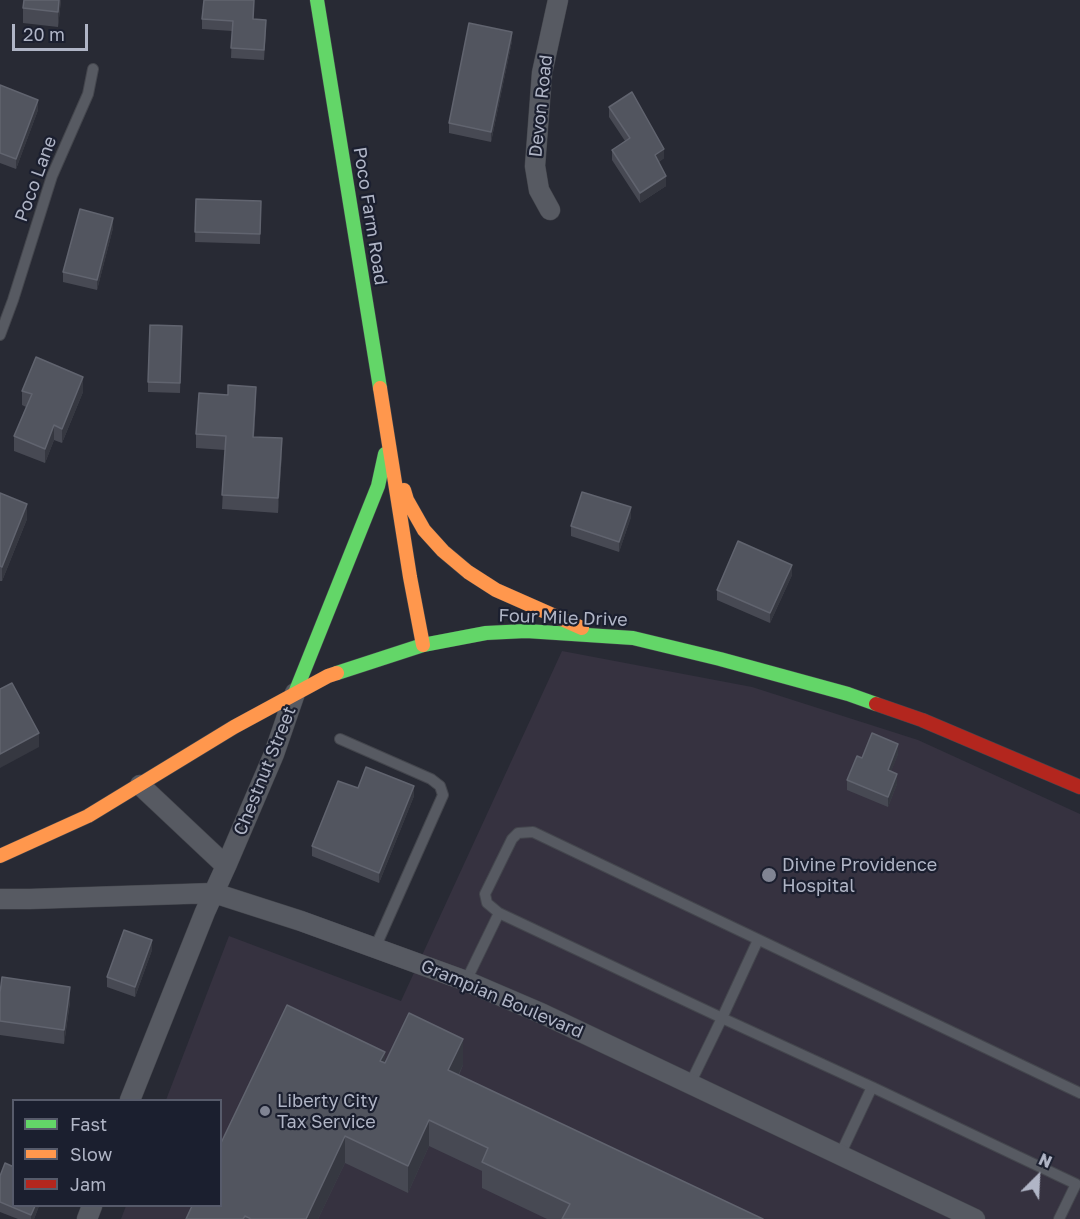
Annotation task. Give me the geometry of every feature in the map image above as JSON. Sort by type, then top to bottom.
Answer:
[{"type":"street","name":"Poco Farm Road","points":[[317,0],[387,437]]},
{"type":"street","name":"Devon Road","points":[[550,210],[539,190],[535,166],[542,73],[558,0]]},
{"type":"street","points":[[387,437],[407,500],[424,530],[442,551],[468,572],[496,590],[600,636]]},
{"type":"street","points":[[387,437],[423,645]]},
{"type":"street","name":"Chestnut Street","points":[[131,1099],[205,912],[274,754],[295,693],[378,486],[387,437]]},
{"type":"street","name":"Four Mile Drive","points":[[0,856],[88,816],[234,727],[328,676],[423,645],[486,633],[526,631],[633,638],[720,659],[848,694],[922,720],[1080,787]]},
{"type":"street","points":[[140,785],[226,866]]},
{"type":"street","name":"Grampian Boulevard","points":[[0,899],[214,892],[466,981],[543,1014],[975,1219]]},
{"type":"lane","name":"Poco Lane","points":[[0,335],[14,300],[52,176],[88,94],[93,69]]},
{"type":"lane","points":[[340,739],[432,779],[440,786],[443,795],[375,948]]},
{"type":"lane","points":[[1059,1219],[1078,1185],[499,913],[487,903],[485,894],[512,839],[518,834],[533,832],[1080,1093]]},
{"type":"lane","points":[[466,981],[499,913]]},
{"type":"lane","points":[[690,1084],[758,940]]},
{"type":"lane","points":[[840,1155],[872,1087]]},
{"type":"shaded area","name":"Divine Providence Hospital","points":[[562,651],[752,687],[918,740],[1080,814],[1080,1219],[121,1219],[126,1207],[222,1207],[222,1099],[166,1099],[229,936],[401,1001]]},
{"type":"building","points":[[24,0],[59,0],[58,12],[23,8]]},
{"type":"building","points":[[204,0],[254,0],[253,19],[266,20],[264,50],[231,48],[233,21],[202,19]]},
{"type":"building","points":[[469,23],[512,32],[491,132],[449,123]]},
{"type":"building","points":[[0,85],[38,100],[16,159],[0,153]]},
{"type":"building","points":[[632,92],[664,149],[655,155],[666,176],[640,193],[612,150],[630,138],[609,107]]},
{"type":"building","points":[[196,199],[261,201],[260,234],[195,232]]},
{"type":"building","points":[[80,209],[113,218],[97,280],[63,272]]},
{"type":"building","points":[[150,325],[182,326],[180,383],[148,382]]},
{"type":"building","points":[[36,357],[83,377],[62,429],[54,425],[45,449],[14,436],[32,394],[22,391]]},
{"type":"building","points":[[228,385],[256,387],[253,437],[282,438],[278,498],[222,495],[226,436],[196,434],[199,393],[228,395]]},
{"type":"building","points":[[582,492],[631,507],[619,542],[571,526]]},
{"type":"building","points":[[0,493],[27,504],[2,567],[0,566]]},
{"type":"building","points":[[738,541],[792,565],[770,613],[717,590]]},
{"type":"building","points":[[12,683],[39,733],[0,754],[0,689]]},
{"type":"building","points":[[872,733],[898,744],[888,770],[897,774],[888,797],[847,780],[857,756],[862,758]]},
{"type":"building","points":[[366,767],[414,786],[379,873],[312,846],[338,781],[358,788]]},
{"type":"building","points":[[124,930],[152,940],[135,987],[107,977]]},
{"type":"building","points":[[2,977],[70,987],[64,1030],[0,1021]]},
{"type":"building","points":[[287,1005],[385,1052],[380,1061],[385,1063],[409,1013],[463,1039],[448,1070],[763,1219],[562,1219],[570,1204],[482,1162],[488,1148],[429,1120],[408,1166],[345,1136],[306,1219],[251,1219],[245,1216],[243,1219],[186,1219],[192,1207],[222,1207],[222,1141]]},
{"type":"building","points":[[5,1163],[12,1166],[12,1207],[35,1207],[31,1215],[0,1202],[0,1176]]},
{"type":"traffic: fast","points":[[317,0],[380,388]]},
{"type":"traffic: fast","points":[[295,693],[378,486],[385,454]]},
{"type":"traffic: fast","points":[[337,673],[423,645],[486,633],[526,631],[633,638],[720,659],[848,694],[876,704]]},
{"type":"traffic: slow","points":[[380,388],[423,645]]},
{"type":"traffic: slow","points":[[404,490],[424,530],[443,551],[468,572],[496,590],[582,628]]},
{"type":"traffic: slow","points":[[0,856],[88,816],[234,727],[337,673]]},
{"type":"traffic: jam","points":[[876,704],[922,720],[1080,787]]},
{"type":"place","name":"Divine Providence Hospital","points":[[769,875]]},
{"type":"place","name":"Liberty City Tax Service","points":[[265,1111]]}]
